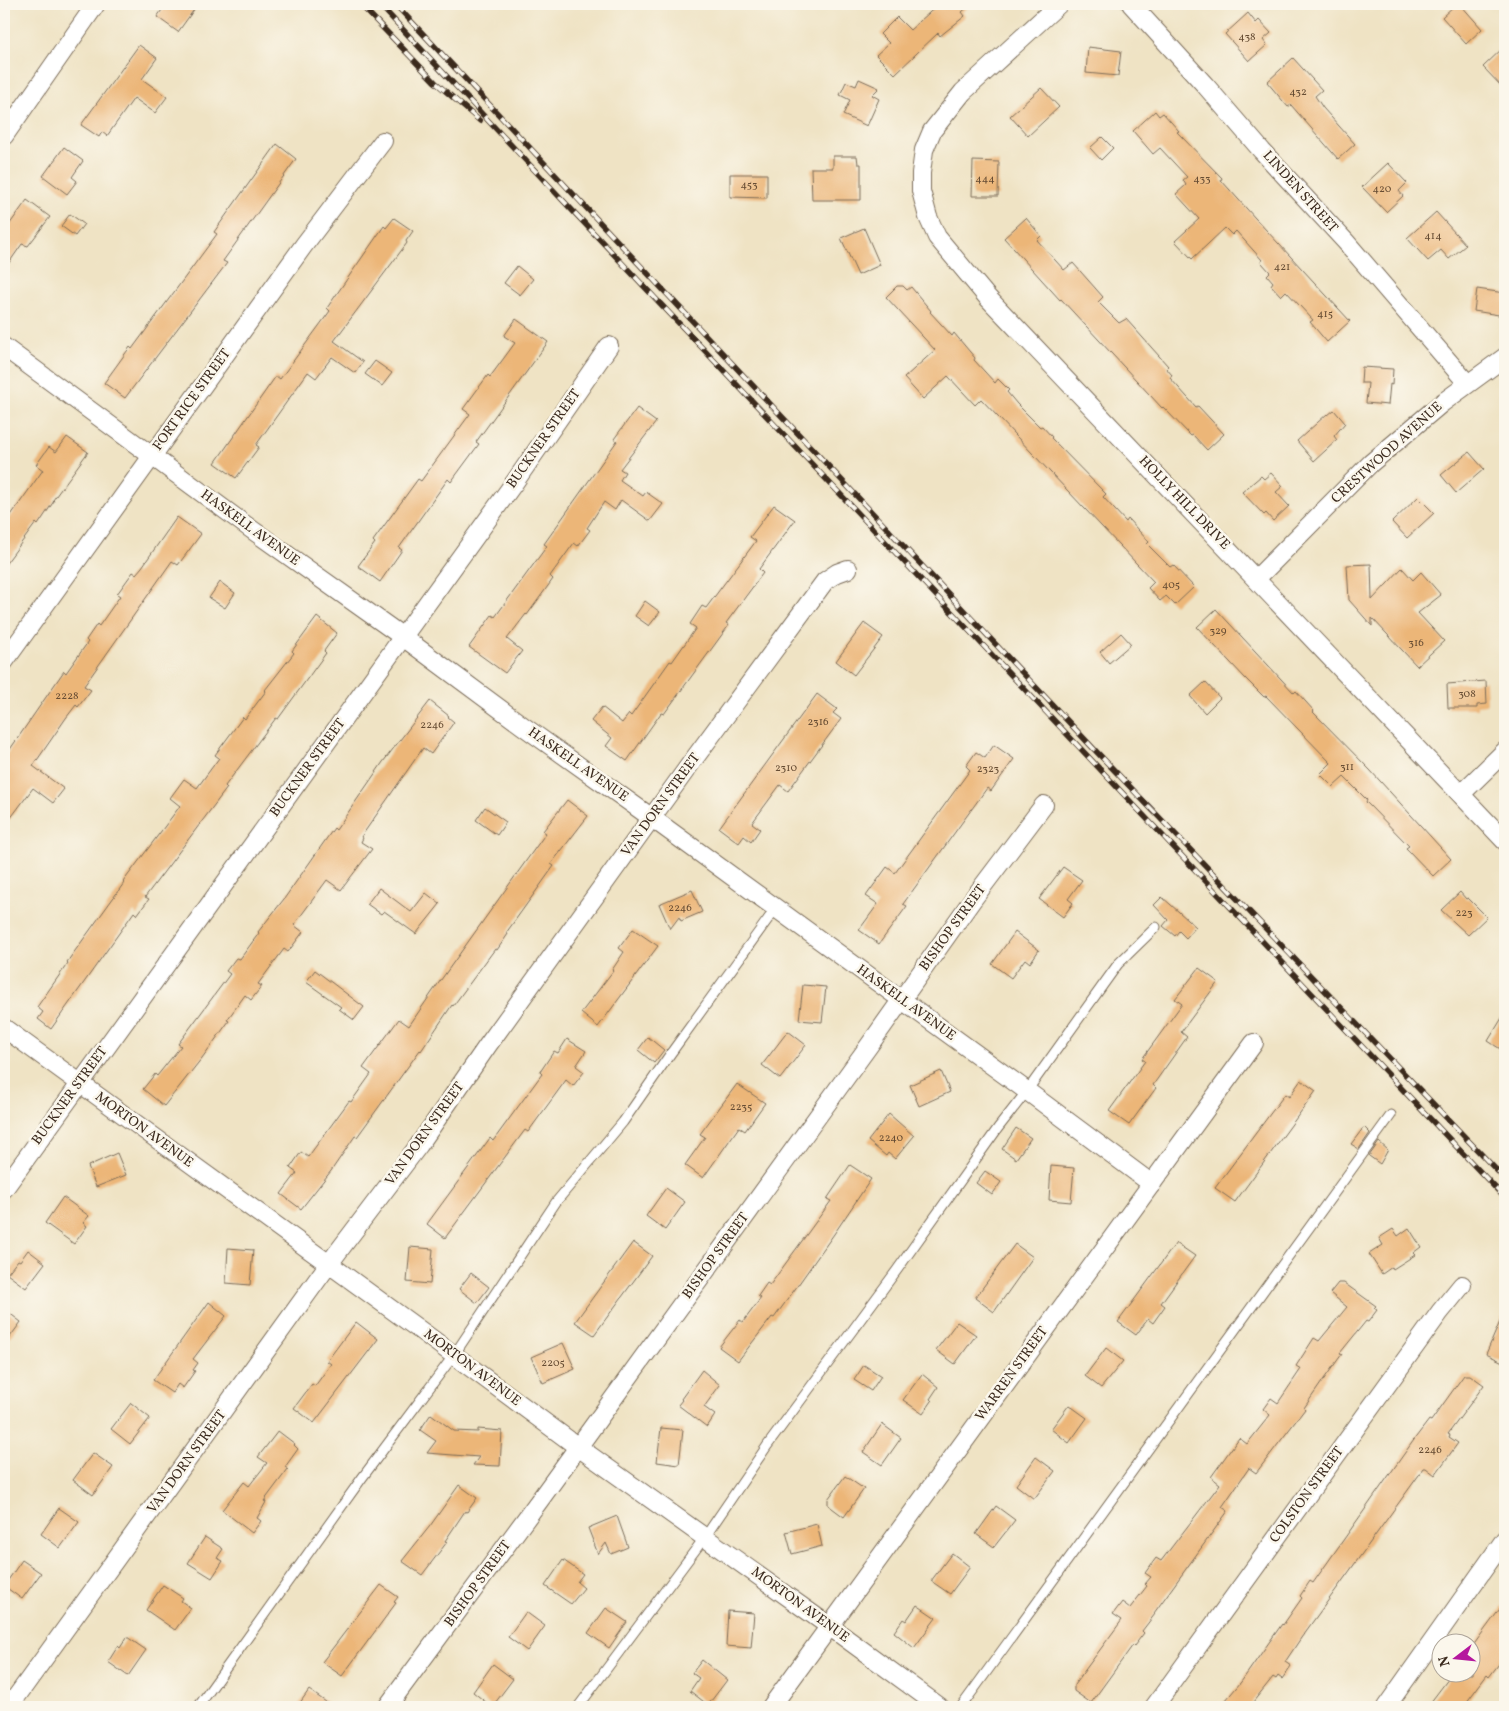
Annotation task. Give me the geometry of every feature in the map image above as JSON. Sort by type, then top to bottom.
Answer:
[{"type":"street","points":[[4,136],[96,4]]},
{"type":"street","name":"HOLLY HILL DRIVE","points":[[1059,4],[962,92],[932,130],[924,150],[921,191],[928,217],[938,237],[988,298],[1505,841]]},
{"type":"street","name":"LINDEN STREET","points":[[1131,4],[1346,242],[1467,383]]},
{"type":"street","name":"FORT RICE STREET","points":[[4,662],[304,244],[383,141]]},
{"type":"street","name":"BUCKNER STREET","points":[[4,1189],[514,483],[609,346]]},
{"type":"street","name":"HASKELL AVENUE","points":[[4,347],[251,530],[403,637],[1152,1184]]},
{"type":"street","name":"CRESTWOOD AVENUE","points":[[1256,579],[1371,464],[1467,383],[1505,356]]},
{"type":"street","name":"VAN DORN STREET","points":[[9,1707],[328,1264],[419,1145],[488,1045],[826,581],[837,573],[848,569]]},
{"type":"street","points":[[1461,794],[1505,751]]},
{"type":"street","name":"BISHOP STREET","points":[[387,1707],[578,1447],[973,899],[1044,805]]},
{"type":"street","name":"MORTON AVENUE","points":[[4,1028],[578,1447],[940,1707]]},
{"type":"street","name":"WARREN STREET","points":[[771,1707],[1254,1043]]},
{"type":"street","name":"COLSTON STREET","points":[[1154,1707],[1419,1340],[1462,1285]]},
{"type":"street","points":[[1386,1707],[1505,1540]]},
{"type":"lane","points":[[198,1707],[362,1478],[454,1355],[556,1202],[623,1122],[776,908]]},
{"type":"lane","points":[[578,1707],[705,1537],[767,1446],[1118,964],[1156,927]]},
{"type":"lane","points":[[962,1707],[1391,1115]]},
{"type":"building","points":[[166,4],[198,4],[178,32],[157,17]]},
{"type":"building","points":[[939,4],[971,4],[962,12],[965,16],[940,36],[938,33],[895,74],[876,55],[889,43],[880,34],[897,17],[910,30]]},
{"type":"building","points":[[1456,4],[1460,4],[1482,29],[1466,44],[1442,17]]},
{"type":"building","points":[[1248,13],[1256,23],[1259,20],[1271,33],[1263,40],[1267,45],[1249,61],[1225,34]]},
{"type":"building","points":[[139,45],[157,58],[142,79],[167,97],[155,113],[134,98],[107,136],[102,132],[99,137],[81,125]]},
{"type":"building","points":[[1505,46],[1505,90],[1483,67]]},
{"type":"building","points":[[1088,47],[1121,51],[1118,76],[1086,73]]},
{"type":"building","points":[[1293,58],[1322,90],[1315,96],[1323,108],[1355,144],[1338,159],[1291,105],[1288,107],[1267,82]]},
{"type":"building","points":[[859,79],[879,88],[872,95],[879,99],[867,126],[843,115],[850,100],[840,95],[846,82],[856,86]]},
{"type":"building","points":[[1041,88],[1059,107],[1028,136],[1010,116]]},
{"type":"building","points":[[1155,111],[1159,116],[1163,113],[1179,131],[1177,132],[1222,178],[1221,180],[1255,218],[1350,321],[1327,342],[1310,322],[1313,320],[1286,291],[1281,296],[1271,285],[1273,282],[1267,275],[1270,272],[1261,262],[1262,260],[1236,231],[1232,235],[1225,228],[1192,259],[1175,241],[1199,219],[1176,194],[1186,185],[1183,180],[1187,177],[1160,148],[1153,154],[1133,131]]},
{"type":"building","points":[[1102,137],[1113,148],[1101,160],[1090,148]]},
{"type":"building","points":[[277,144],[296,159],[223,261],[227,263],[125,398],[104,383],[130,347],[132,349],[217,234],[214,232]]},
{"type":"building","points":[[64,147],[83,161],[72,177],[77,181],[67,194],[43,176]]},
{"type":"building","points":[[833,156],[857,156],[858,164],[861,164],[861,200],[812,200],[811,168],[833,168]]},
{"type":"building","points":[[973,161],[999,162],[998,196],[972,196]]},
{"type":"building","points":[[1388,163],[1407,183],[1399,191],[1403,196],[1386,212],[1362,187]]},
{"type":"building","points":[[730,174],[767,174],[767,198],[730,197]]},
{"type":"building","points":[[27,200],[50,217],[28,246],[22,244],[4,270],[4,232]]},
{"type":"building","points":[[1436,212],[1466,245],[1449,259],[1441,250],[1428,261],[1407,238]]},
{"type":"building","points":[[70,214],[84,224],[75,236],[61,226]]},
{"type":"building","points":[[394,218],[413,231],[406,241],[407,243],[334,341],[363,362],[355,373],[332,357],[316,378],[308,372],[256,445],[259,447],[236,478],[215,463],[276,376],[280,379],[330,311],[327,308],[384,226],[386,228]]},
{"type":"building","points":[[1026,218],[1041,236],[1037,240],[1064,270],[1073,263],[1103,297],[1098,302],[1119,323],[1126,319],[1168,366],[1166,368],[1172,375],[1170,378],[1224,434],[1207,450],[1162,408],[1004,238]]},
{"type":"building","points":[[864,228],[880,265],[858,275],[841,238]]},
{"type":"building","points":[[517,266],[533,279],[520,295],[504,283]]},
{"type":"building","points":[[897,286],[903,286],[907,290],[911,287],[930,312],[952,336],[954,333],[975,358],[974,360],[995,383],[998,379],[1009,390],[1007,392],[1017,404],[1040,427],[1042,426],[1051,438],[1106,494],[1103,497],[1126,522],[1128,519],[1149,542],[1147,544],[1170,567],[1173,565],[1194,587],[1175,605],[1166,596],[1160,601],[1148,588],[1154,582],[981,399],[975,405],[948,376],[923,399],[904,378],[935,350],[886,297]]},
{"type":"building","points":[[1477,289],[1505,293],[1505,316],[1474,311]]},
{"type":"building","points":[[516,319],[548,342],[476,442],[479,444],[451,482],[448,479],[399,548],[402,550],[380,582],[358,566],[375,543],[373,541],[418,479],[421,481],[470,414],[463,409],[515,343],[504,336]]},
{"type":"building","points":[[375,361],[392,373],[382,386],[365,374]]},
{"type":"building","points":[[1362,367],[1393,369],[1388,405],[1366,403],[1368,383],[1361,383]]},
{"type":"building","points":[[637,408],[656,422],[620,469],[625,472],[620,480],[643,496],[646,492],[663,504],[650,521],[621,500],[615,510],[604,502],[587,528],[590,530],[578,546],[574,543],[550,576],[553,579],[507,639],[522,651],[505,673],[469,647],[492,615],[495,617],[547,546],[544,544],[617,441],[614,439]]},
{"type":"building","points":[[1334,410],[1345,423],[1334,436],[1337,440],[1314,461],[1297,441]]},
{"type":"building","points":[[67,437],[88,452],[53,500],[38,525],[36,523],[4,566],[4,525],[43,470],[36,465],[49,447],[56,452]]},
{"type":"building","points":[[1469,452],[1484,469],[1456,493],[1441,475]]},
{"type":"building","points":[[1271,473],[1283,486],[1276,492],[1289,506],[1273,521],[1266,513],[1264,515],[1242,492],[1261,476],[1264,479]]},
{"type":"building","points":[[1418,497],[1434,513],[1407,538],[1392,522]]},
{"type":"building","points":[[774,505],[795,520],[759,569],[763,573],[726,623],[729,625],[664,714],[661,713],[627,761],[606,746],[612,738],[591,721],[602,707],[622,723],[629,714],[631,716],[696,628],[690,624],[702,606],[706,608],[756,541],[750,537]]},
{"type":"building","points":[[177,517],[201,534],[178,565],[172,561],[84,686],[91,690],[78,707],[76,705],[66,718],[33,766],[64,789],[53,803],[33,788],[4,827],[4,758],[64,671],[66,673],[88,642],[86,640],[97,624],[99,626],[120,596],[117,594],[133,572],[136,574],[142,567]]},
{"type":"building","points":[[1371,564],[1372,600],[1402,568],[1413,580],[1421,572],[1441,595],[1418,613],[1444,641],[1417,666],[1372,618],[1372,626],[1349,600],[1347,565]]},
{"type":"building","points":[[220,582],[235,593],[225,608],[209,598]]},
{"type":"building","points":[[645,601],[660,612],[649,626],[635,616]]},
{"type":"building","points":[[1216,609],[1294,693],[1296,691],[1313,712],[1370,770],[1451,859],[1433,876],[1406,848],[1409,846],[1344,777],[1333,787],[1320,774],[1331,763],[1266,696],[1264,697],[1246,679],[1197,627]]},
{"type":"building","points":[[317,617],[337,633],[324,651],[326,653],[278,719],[276,718],[225,786],[227,788],[145,897],[149,899],[137,915],[134,912],[51,1029],[38,1019],[43,1012],[37,1007],[123,882],[180,806],[170,798],[184,779],[197,788],[219,758],[215,755],[243,717],[245,719],[266,691]]},
{"type":"building","points":[[864,623],[883,637],[854,675],[836,661]]},
{"type":"building","points":[[1121,633],[1131,644],[1109,663],[1100,652]]},
{"type":"building","points":[[1486,681],[1487,704],[1477,705],[1477,708],[1448,708],[1447,684]]},
{"type":"building","points":[[1205,682],[1220,698],[1205,713],[1190,696]]},
{"type":"building","points":[[817,694],[837,709],[833,713],[841,719],[788,791],[780,785],[752,823],[760,829],[751,842],[744,836],[739,843],[719,828]]},
{"type":"building","points":[[430,701],[454,722],[431,754],[423,748],[361,837],[363,838],[361,842],[372,849],[341,890],[327,880],[294,925],[303,932],[288,952],[284,949],[258,984],[262,986],[251,1000],[245,995],[202,1058],[164,1106],[143,1089],[155,1074],[157,1076],[181,1046],[178,1044],[230,974],[226,971],[236,958],[240,959],[334,828],[336,830],[383,762]]},
{"type":"building","points":[[994,745],[1014,759],[991,791],[987,788],[903,904],[907,906],[879,944],[859,930],[878,904],[866,896],[887,867],[895,873],[970,770],[966,766],[976,752],[985,758]]},
{"type":"building","points":[[567,800],[588,816],[551,864],[554,866],[506,933],[508,934],[497,950],[495,949],[452,1005],[421,1051],[301,1209],[281,1194],[297,1173],[290,1168],[301,1152],[308,1157],[349,1101],[351,1102],[371,1074],[363,1068],[399,1019],[409,1026],[546,833],[543,831]]},
{"type":"building","points":[[485,807],[506,822],[497,835],[476,820]]},
{"type":"building","points":[[1063,867],[1082,880],[1068,899],[1073,903],[1063,917],[1039,899]]},
{"type":"building","points":[[379,888],[411,912],[426,893],[440,904],[416,934],[384,911],[381,914],[367,904]]},
{"type":"building","points":[[692,890],[702,912],[681,921],[679,917],[670,929],[659,904]]},
{"type":"building","points":[[1460,892],[1487,917],[1468,935],[1441,910]]},
{"type":"building","points":[[1162,897],[1196,927],[1186,938],[1179,931],[1175,936],[1163,926],[1168,920],[1154,905]]},
{"type":"building","points":[[633,929],[658,946],[598,1027],[581,1013],[613,971],[624,952],[619,948]]},
{"type":"building","points":[[1015,932],[1039,950],[1030,963],[1025,959],[1011,978],[992,964]]},
{"type":"building","points":[[1199,968],[1218,982],[1181,1032],[1187,1037],[1153,1085],[1156,1088],[1129,1125],[1109,1111],[1145,1061],[1142,1059],[1182,1004],[1175,999]]},
{"type":"building","points":[[315,970],[364,1007],[354,1020],[339,1009],[341,1007],[306,982]]},
{"type":"building","points":[[803,985],[826,987],[822,1022],[799,1020]]},
{"type":"building","points":[[1505,1013],[1505,1052],[1488,1041]]},
{"type":"building","points":[[788,1031],[806,1045],[780,1079],[762,1065]]},
{"type":"building","points":[[648,1037],[664,1050],[654,1063],[638,1050]]},
{"type":"building","points":[[567,1039],[586,1051],[576,1066],[584,1072],[573,1086],[566,1080],[528,1132],[525,1130],[445,1238],[427,1224],[490,1138],[493,1141],[542,1074],[540,1072],[554,1051],[558,1053]]},
{"type":"building","points":[[941,1071],[950,1092],[919,1106],[910,1085]]},
{"type":"building","points":[[1301,1080],[1316,1091],[1235,1202],[1215,1188],[1285,1094],[1289,1097]]},
{"type":"building","points":[[737,1084],[765,1103],[745,1131],[739,1127],[703,1178],[685,1165],[705,1137],[700,1134]]},
{"type":"building","points":[[889,1114],[914,1136],[895,1159],[888,1153],[886,1156],[868,1141]]},
{"type":"building","points":[[1364,1127],[1370,1133],[1359,1149],[1351,1144]]},
{"type":"building","points":[[1016,1128],[1031,1138],[1016,1159],[1002,1149]]},
{"type":"building","points":[[1379,1142],[1388,1150],[1380,1164],[1369,1156]]},
{"type":"building","points":[[117,1153],[126,1175],[96,1187],[88,1166]]},
{"type":"building","points":[[850,1165],[871,1179],[774,1318],[772,1317],[738,1361],[719,1347],[740,1320],[743,1322],[761,1298],[758,1296],[767,1283],[770,1285],[831,1201],[827,1199]]},
{"type":"building","points":[[1051,1166],[1074,1168],[1071,1202],[1049,1200]]},
{"type":"building","points":[[985,1171],[1001,1182],[992,1195],[976,1183]]},
{"type":"building","points":[[666,1188],[685,1202],[665,1230],[646,1216]]},
{"type":"building","points":[[63,1197],[89,1216],[83,1223],[87,1226],[74,1244],[45,1223]]},
{"type":"building","points":[[1409,1228],[1421,1247],[1413,1253],[1415,1255],[1382,1274],[1369,1254],[1383,1245],[1379,1238],[1393,1229],[1398,1236]]},
{"type":"building","points":[[633,1242],[652,1256],[594,1335],[575,1322]]},
{"type":"building","points":[[1176,1243],[1195,1256],[1161,1303],[1165,1306],[1153,1323],[1148,1319],[1136,1335],[1118,1322]]},
{"type":"building","points":[[1015,1244],[1033,1257],[994,1312],[975,1298]]},
{"type":"building","points":[[410,1247],[433,1249],[430,1284],[407,1282]]},
{"type":"building","points":[[228,1248],[253,1250],[250,1285],[226,1283]]},
{"type":"building","points":[[28,1250],[45,1263],[26,1288],[7,1274]]},
{"type":"building","points":[[471,1273],[489,1287],[477,1303],[459,1289]]},
{"type":"building","points":[[1338,1283],[1344,1283],[1376,1306],[1374,1308],[1377,1310],[1340,1353],[1342,1354],[1305,1409],[1256,1473],[1249,1468],[1222,1507],[1228,1511],[1154,1613],[1142,1631],[1144,1633],[1133,1645],[1091,1703],[1074,1691],[1074,1685],[1122,1620],[1113,1614],[1122,1602],[1130,1608],[1147,1586],[1145,1584],[1151,1577],[1145,1573],[1156,1558],[1161,1561],[1220,1484],[1211,1477],[1239,1438],[1247,1444],[1270,1415],[1263,1409],[1271,1398],[1278,1403],[1301,1369],[1296,1366],[1314,1338],[1319,1341],[1347,1307],[1330,1293]]},
{"type":"building","points":[[209,1302],[226,1316],[193,1359],[198,1363],[193,1370],[195,1371],[183,1388],[178,1384],[172,1393],[153,1380]]},
{"type":"building","points":[[4,1309],[21,1322],[4,1345]]},
{"type":"building","points":[[1505,1310],[1505,1363],[1486,1354]]},
{"type":"building","points":[[356,1322],[378,1339],[314,1423],[294,1408],[312,1384],[315,1386],[331,1364],[327,1361]]},
{"type":"building","points":[[957,1322],[976,1335],[955,1364],[936,1350]]},
{"type":"building","points":[[563,1343],[575,1369],[543,1383],[531,1357]]},
{"type":"building","points":[[1106,1348],[1123,1361],[1101,1388],[1085,1376]]},
{"type":"building","points":[[864,1365],[881,1376],[871,1391],[854,1380]]},
{"type":"building","points":[[702,1370],[720,1385],[704,1407],[715,1415],[707,1427],[678,1405]]},
{"type":"building","points":[[922,1374],[938,1387],[930,1399],[932,1401],[923,1414],[903,1400]]},
{"type":"building","points":[[1464,1375],[1470,1375],[1484,1385],[1448,1434],[1450,1435],[1449,1437],[1458,1443],[1435,1475],[1424,1468],[1301,1638],[1285,1662],[1291,1666],[1282,1679],[1278,1676],[1276,1679],[1273,1677],[1249,1707],[1220,1707],[1283,1625],[1302,1598],[1300,1596],[1310,1581],[1313,1583],[1416,1437],[1429,1420],[1431,1421]]},
{"type":"building","points":[[131,1403],[150,1418],[130,1444],[111,1429]]},
{"type":"building","points":[[1069,1405],[1087,1418],[1069,1443],[1051,1429]]},
{"type":"building","points":[[431,1414],[454,1431],[478,1432],[478,1429],[502,1431],[500,1466],[473,1465],[479,1457],[427,1453],[436,1441],[420,1430]]},
{"type":"building","points":[[882,1424],[901,1438],[882,1465],[863,1452]]},
{"type":"building","points":[[661,1428],[683,1430],[679,1465],[657,1462]]},
{"type":"building","points":[[278,1431],[295,1444],[298,1449],[285,1467],[288,1469],[264,1501],[266,1502],[257,1518],[261,1521],[252,1533],[222,1510],[244,1482],[249,1486],[267,1463],[258,1457]]},
{"type":"building","points":[[93,1453],[113,1467],[93,1495],[73,1480]]},
{"type":"building","points":[[1036,1457],[1055,1471],[1034,1499],[1016,1485]]},
{"type":"building","points":[[845,1476],[864,1489],[844,1517],[828,1505],[828,1499]]},
{"type":"building","points":[[459,1485],[477,1498],[467,1512],[465,1511],[445,1541],[447,1542],[422,1575],[402,1561]]},
{"type":"building","points":[[996,1506],[1015,1520],[994,1547],[976,1534]]},
{"type":"building","points":[[59,1508],[79,1522],[60,1548],[41,1534]]},
{"type":"building","points":[[617,1516],[628,1547],[611,1554],[606,1543],[598,1554],[588,1528]]},
{"type":"building","points":[[817,1524],[822,1546],[792,1554],[786,1532]]},
{"type":"building","points":[[205,1537],[223,1549],[217,1558],[223,1561],[212,1578],[188,1563]]},
{"type":"building","points":[[952,1553],[970,1567],[950,1594],[931,1581]]},
{"type":"building","points":[[22,1560],[41,1573],[22,1599],[4,1586]]},
{"type":"building","points":[[563,1560],[583,1574],[577,1582],[584,1588],[571,1604],[545,1586]]},
{"type":"building","points":[[163,1585],[183,1598],[181,1601],[191,1608],[175,1630],[146,1610]]},
{"type":"building","points":[[381,1585],[398,1597],[394,1602],[396,1603],[342,1676],[322,1662]]},
{"type":"building","points":[[1505,1602],[1505,1656],[1489,1677],[1487,1675],[1482,1682],[1482,1634]]},
{"type":"building","points":[[917,1605],[936,1618],[914,1648],[894,1632],[903,1619],[906,1621]]},
{"type":"building","points":[[606,1608],[627,1622],[609,1648],[588,1633]]},
{"type":"building","points":[[728,1611],[754,1613],[751,1648],[726,1646]]},
{"type":"building","points":[[526,1612],[545,1626],[527,1651],[508,1637]]},
{"type":"building","points":[[127,1637],[146,1650],[128,1676],[108,1662],[118,1646],[120,1648]]},
{"type":"building","points":[[702,1660],[727,1680],[708,1705],[690,1691],[699,1678],[692,1673]]},
{"type":"building","points":[[493,1664],[513,1679],[492,1707],[473,1692]]},
{"type":"building","points":[[1444,1684],[1480,1684],[1463,1707],[1427,1707]]},
{"type":"building","points":[[309,1690],[333,1707],[297,1707]]},
{"type":"railway","points":[[360,4],[435,82],[480,121]]},
{"type":"railway","points":[[379,4],[1505,1198]]},
{"type":"railway","points":[[395,4],[1093,748],[1505,1179]]}]
